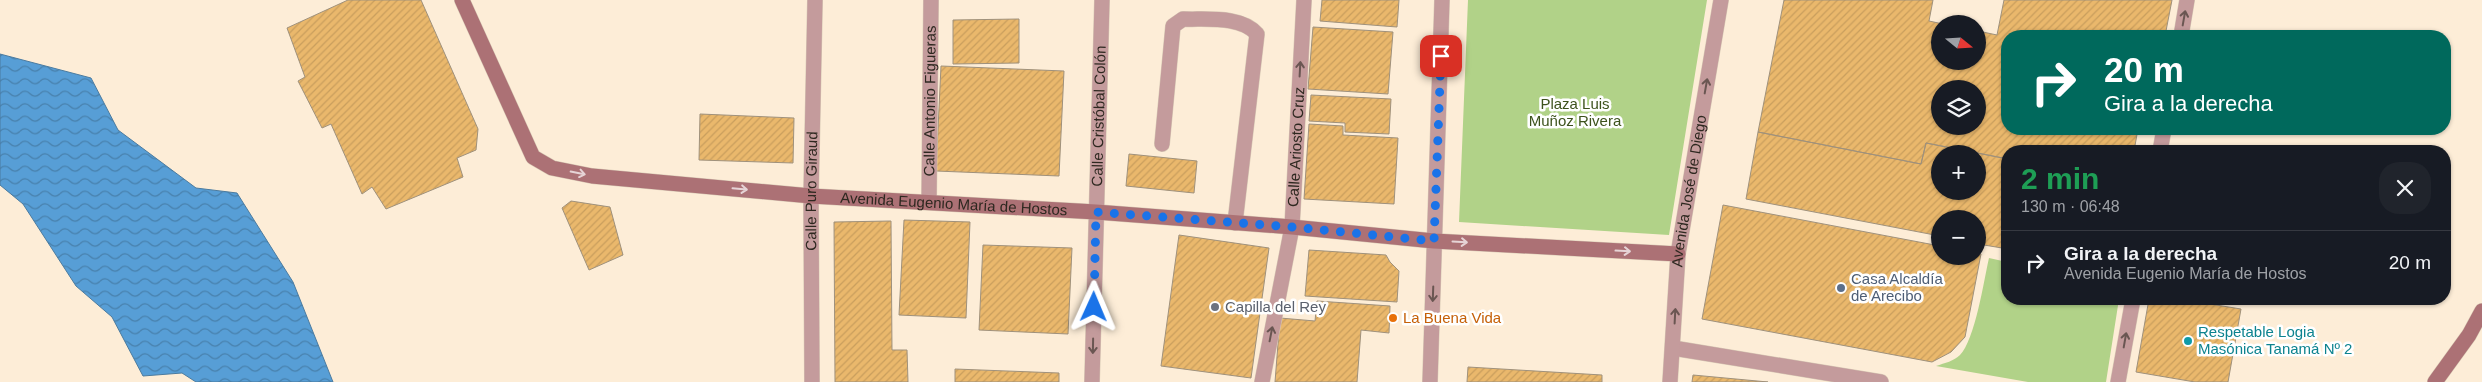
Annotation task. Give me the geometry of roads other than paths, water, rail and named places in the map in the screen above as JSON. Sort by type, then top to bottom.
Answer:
[{"type":"street","name":"Avenida Eugenio María de Hostos","points":[[462,0],[533,157],[552,168],[592,176],[811,196],[1096,212],[1292,227],[1434,241],[1678,254]]},
{"type":"street","name":"Calle Puro Giraud","points":[[812,382],[811,196],[815,0]]},
{"type":"street","name":"Calle Antonio Figueras","points":[[929,202],[931,0]]},
{"type":"street","name":"Calle Cristóbal Colón","points":[[1092,382],[1102,0]]},
{"type":"street","name":"Calle Ariosto Cruz","points":[[1262,382],[1292,227],[1304,0]]},
{"type":"street","points":[[1430,382],[1442,0]]},
{"type":"street","name":"Avenida José de Diego","points":[[1670,382],[1678,254],[1721,0]]},
{"type":"street","points":[[2182,30],[2187,0]]},
{"type":"street","points":[[1162,144],[1173,26],[1183,19],[1240,22],[1251,27],[1257,34],[1235,223]]},
{"type":"street","points":[[2118,382],[2132,305]]},
{"type":"street","points":[[2435,382],[2469,335],[2482,311]]},
{"type":"street","points":[[1673,348],[1881,382]]},
{"type":"water","points":[[0,54],[91,78],[118,130],[196,188],[237,193],[293,282],[333,382],[196,382],[182,373],[143,376],[112,317],[76,286],[23,204],[0,185]]},
{"type":"place","name":"Casa Alcaldía de Arecibo","points":[[1841,288]]},
{"type":"place","name":"Capilla del Rey","points":[[1215,307]]},
{"type":"place","name":"La Buena Vida","points":[[1393,318]]},
{"type":"place","name":"Respetable Logia Masónica Tanamá Nº 2","points":[[2188,341]]},
{"type":"park label","name":"Plaza Luis Muñoz Rivera","points":[[1575,112]]}]
